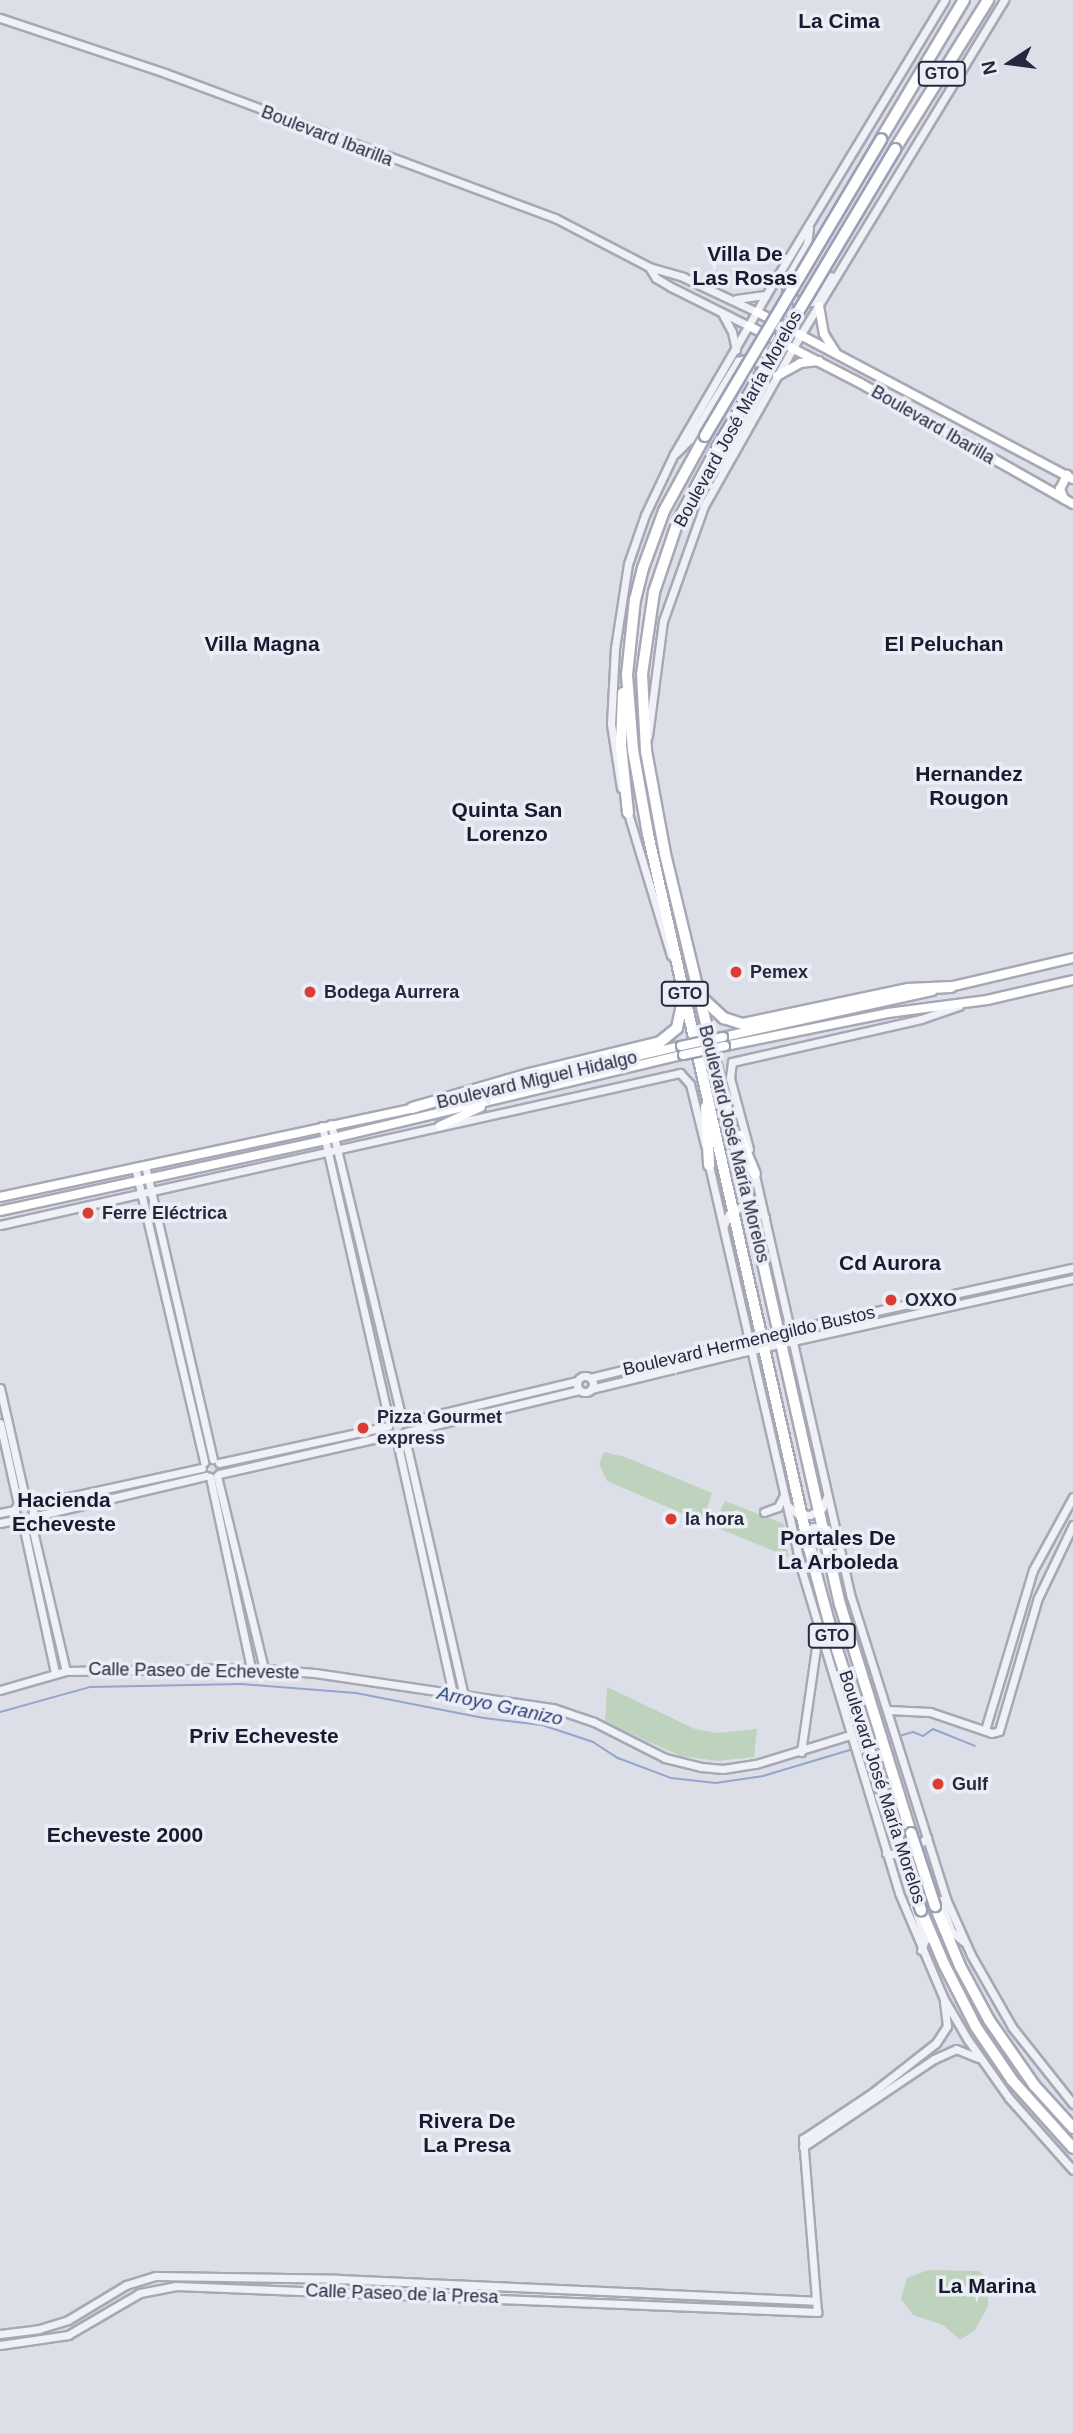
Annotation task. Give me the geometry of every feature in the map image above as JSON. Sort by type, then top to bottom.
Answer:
[{"type":"main road","name":"Boulevard José María Morelos","points":[[762,1336],[638,778],[629,724],[627,675],[631,625],[643,568],[664,511],[705,436],[964,0]]},
{"type":"main road","name":"Boulevard José María Morelos","points":[[778,1332],[665,853],[646,751],[642,674],[654,592],[678,521],[717,448],[895,149],[988,0]]},
{"type":"main road","points":[[819,306],[824,334],[838,355]]},
{"type":"main road","name":"Boulevard Ibarilla","points":[[757,312],[1070,477]]},
{"type":"main road","name":"Boulevard Ibarilla","points":[[749,326],[820,361],[1073,504]]},
{"type":"main road","points":[[777,376],[800,363],[820,361]]},
{"type":"main road","points":[[1064,499],[1060,489],[1070,477]]},
{"type":"main road","points":[[627,675],[620,728],[628,813]]},
{"type":"main road","name":"Boulevard Miguel Hidalgo","points":[[0,1197],[682,1051],[1073,958]]},
{"type":"main road","name":"Boulevard Miguel Hidalgo","points":[[724,1041],[888,1013],[962,1004],[1073,980]]},
{"type":"main road","points":[[698,993],[724,1018],[743,1024],[908,989],[951,987]]},
{"type":"main road","points":[[412,1108],[516,1078],[660,1042],[677,1028],[684,991]]},
{"type":"main road","name":"Boulevard Miguel Hidalgo","points":[[0,1211],[325,1140],[682,1051]]},
{"type":"main road","points":[[704,1078],[709,1164]]},
{"type":"main road","points":[[721,1087],[755,1174]]},
{"type":"main road","points":[[440,1126],[502,1098]]},
{"type":"main road","name":"GTO","points":[[778,1332],[781,1343]]},
{"type":"main road","name":"GTO","points":[[762,1336],[764,1347]]},
{"type":"main road","name":"Boulevard José María Morelos","points":[[781,1343],[847,1633],[922,1870],[960,1966],[1011,2054],[1034,2085],[1073,2128]]},
{"type":"main road","name":"Boulevard José María Morelos","points":[[764,1347],[827,1620],[921,1910],[944,1964],[976,2027],[1000,2064],[1073,2148]]},
{"type":"street","points":[[846,260],[812,302],[794,300],[786,290],[786,282],[807,244],[809,228],[946,0]]},
{"type":"street","points":[[646,751],[663,621],[697,523],[716,483],[793,347],[1004,0]]},
{"type":"street","name":"Boulevard Ibarilla","points":[[0,18],[164,73],[545,215],[649,267],[659,267],[732,299]]},
{"type":"street","name":"Boulevard José María Morelos","points":[[684,991],[628,813],[611,724],[619,617],[636,540],[674,454],[766,295],[809,228]]},
{"type":"street","points":[[649,267],[656,278],[749,326]]},
{"type":"street","points":[[732,299],[750,300],[766,295]]},
{"type":"street","points":[[732,299],[757,312]]},
{"type":"street","points":[[722,312],[732,332],[736,350]]},
{"type":"street","points":[[674,454],[691,439],[738,361],[754,360],[765,373],[765,383],[726,451],[716,483]]},
{"type":"street","name":"Boulevard José María Morelos","points":[[962,1004],[921,1019],[732,1062],[730,1078],[755,1174],[857,1618],[894,1724],[949,1906],[964,1941],[1012,2027],[1073,2104]]},
{"type":"street","points":[[0,1225],[680,1073],[690,1084],[797,1555],[818,1633],[886,1853],[921,1950],[944,1999],[968,2040],[1027,2122],[1073,2170]]},
{"type":"street","points":[[327,1125],[338,1150],[404,1420],[399,1435],[453,1694]]},
{"type":"street","points":[[327,1125],[325,1140],[389,1424],[399,1435],[464,1696]]},
{"type":"street","points":[[145,1165],[216,1461],[213,1476],[251,1668]]},
{"type":"street","points":[[135,1167],[203,1465],[213,1476],[264,1669]]},
{"type":"street","points":[[723,1226],[733,1210],[750,1207],[765,1218]]},
{"type":"street","name":"Boulevard Hermenegildo Bustos","points":[[590,1378],[791,1329],[1073,1268]]},
{"type":"street","name":"Boulevard Hermenegildo Bustos","points":[[591,1389],[781,1343],[1073,1279]]},
{"type":"street","points":[[0,1513],[22,1505],[577,1381],[582,1376],[590,1378],[591,1389],[584,1392],[579,1390],[399,1435],[0,1523]]},
{"type":"street","points":[[577,1381],[579,1390]]},
{"type":"street","points":[[0,1388],[55,1673]]},
{"type":"street","points":[[0,1423],[66,1671]]},
{"type":"street","points":[[785,1499],[802,1515],[819,1511],[826,1501],[827,1492]]},
{"type":"street","points":[[988,1731],[1033,1570],[1073,1497]]},
{"type":"street","points":[[764,1512],[778,1507],[785,1499]]},
{"type":"street","points":[[888,1710],[930,1712],[988,1731],[999,1731],[1038,1598],[1073,1525]]},
{"type":"street","points":[[791,1526],[805,1531],[822,1527],[830,1531],[840,1547]]},
{"type":"street","points":[[797,1555],[798,1542],[805,1531]]},
{"type":"street","points":[[801,1752],[818,1633]]},
{"type":"street","name":"Calle Paseo de Echeveste","points":[[0,1690],[66,1671],[264,1669],[515,1702],[577,1714],[665,1758],[701,1767],[740,1767],[852,1739]]},
{"type":"street","points":[[886,1853],[906,1856],[927,1839]]},
{"type":"street","points":[[921,1950],[925,1940],[914,1906],[924,1898],[940,1900],[951,1931],[964,1941]]},
{"type":"street","points":[[803,2143],[936,2043],[947,2026],[944,1999]]},
{"type":"street","points":[[803,2143],[934,2059],[956,2049],[980,2059]]},
{"type":"street","points":[[803,2143],[815,2301]]},
{"type":"street","name":"Calle Paseo de la Presa","points":[[0,2334],[39,2329],[68,2320],[126,2286],[156,2276],[338,2279],[815,2301],[817,2312],[176,2286],[140,2293],[68,2335],[0,2345]]},
{"type":"green space","points":[[604,1452],[625,1457],[712,1493],[702,1522],[607,1481],[599,1464]]},
{"type":"green space","points":[[725,1501],[784,1524],[788,1557],[713,1526]]},
{"type":"green space","points":[[607,1687],[695,1729],[717,1733],[757,1729],[754,1757],[717,1761],[681,1756],[642,1739],[605,1721]]},
{"type":"green space","points":[[928,2270],[978,2271],[988,2278],[988,2306],[975,2330],[960,2340],[943,2325],[913,2315],[901,2299],[907,2278]]},
{"type":"waterway","name":"Arroyo Granizo","points":[[0,1712],[90,1687],[241,1684],[356,1693],[484,1718],[542,1725],[593,1742],[618,1758],[671,1778],[716,1783],[763,1776],[853,1749]]},
{"type":"waterway","name":"Arroyo Granizo","points":[[899,1736],[913,1732],[923,1736],[933,1729],[975,1746]]},
{"type":"place","name":"Pemex","points":[[736,972]]},
{"type":"place","name":"Bodega Aurrera","points":[[310,992]]},
{"type":"place","name":"Ferre Eléctrica","points":[[88,1213]]},
{"type":"place","name":"OXXO","points":[[891,1300]]},
{"type":"place","name":"Pizza Gourmet express","points":[[363,1428]]},
{"type":"place","name":"la hora","points":[[671,1519]]},
{"type":"place","name":"Gulf","points":[[938,1784]]},
{"type":"district","name":"La Cima","points":[[839,21]]},
{"type":"district","name":"Villa De Las Rosas","points":[[745,266]]},
{"type":"district","name":"Villa Magna","points":[[262,644]]},
{"type":"district","name":"El Peluchan","points":[[944,644]]},
{"type":"district","name":"Hernandez Rougon","points":[[969,786]]},
{"type":"district","name":"Quinta San Lorenzo","points":[[507,822]]},
{"type":"district","name":"Cd Aurora","points":[[890,1263]]},
{"type":"district","name":"Hacienda Echeveste","points":[[64,1512]]},
{"type":"district","name":"Portales De La Arboleda","points":[[838,1550]]},
{"type":"district","name":"Priv Echeveste","points":[[264,1736]]},
{"type":"district","name":"Echeveste 2000","points":[[125,1835]]},
{"type":"district","name":"Rivera De La Presa","points":[[467,2133]]},
{"type":"district","name":"La Marina","points":[[987,2286]]}]
